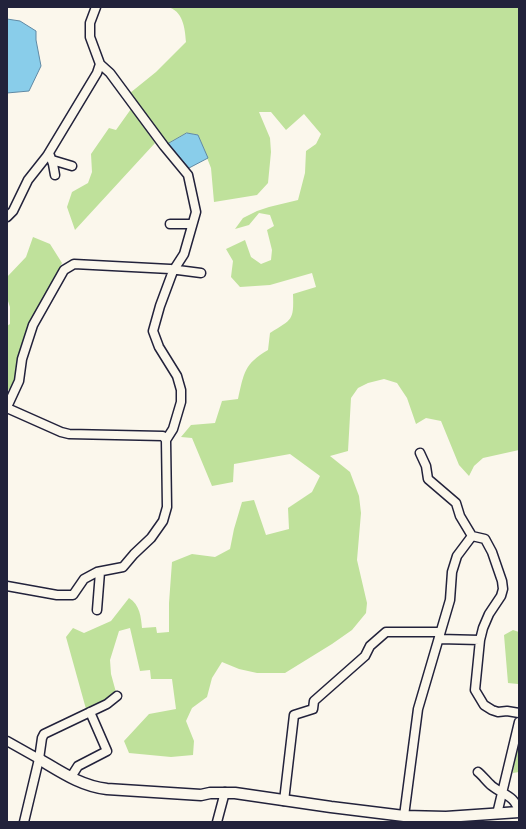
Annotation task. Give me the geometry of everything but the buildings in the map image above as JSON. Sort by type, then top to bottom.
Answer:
[{"type":"street","points":[[7,586],[57,595],[73,595],[84,579],[100,572],[123,567],[151,538],[163,521],[167,507],[166,440],[173,430],[181,402],[181,390],[177,376],[159,347],[153,331],[160,306],[173,271],[184,254],[196,212],[188,175],[164,146],[110,73],[100,64],[90,37],[90,23],[96,7]]},
{"type":"street","points":[[7,217],[13,211],[28,180],[50,157],[97,73],[100,64]]},
{"type":"street","points":[[50,157],[72,166]]},
{"type":"street","points":[[50,157],[55,175]]},
{"type":"street","points":[[170,224],[192,224]]},
{"type":"street","points":[[166,440],[164,436],[69,434],[61,432],[7,408],[19,380],[22,359],[33,325],[64,270],[74,264],[170,269],[173,271],[179,269],[201,273]]},
{"type":"street","points":[[420,453],[426,466],[428,479],[456,503],[460,516],[472,536],[485,539],[494,558],[503,589],[501,596],[489,614],[480,640],[474,685],[478,696],[484,705],[492,710],[498,712],[507,711],[519,713]]},
{"type":"street","points":[[404,816],[418,709],[450,600],[452,572],[457,556],[472,536]]},
{"type":"street","points":[[97,610],[100,572]]},
{"type":"street","points":[[284,800],[294,716],[313,709],[314,700],[365,656],[370,646],[386,632],[480,640]]},
{"type":"street","points":[[24,822],[44,734],[107,704],[117,696]]},
{"type":"street","points":[[71,777],[78,766],[107,751],[90,712]]},
{"type":"street","points":[[497,814],[519,722]]},
{"type":"street","points":[[7,741],[83,784],[95,788],[201,795],[225,792],[404,816],[446,817],[519,812],[517,804],[492,786],[478,772]]},
{"type":"street","points":[[217,822],[225,792]]},
{"type":"green space","points":[[167,7],[519,7],[519,450],[483,458],[474,466],[469,476],[459,465],[441,421],[426,418],[416,424],[407,398],[397,383],[384,379],[368,383],[358,388],[351,398],[348,451],[330,456],[350,472],[359,496],[361,513],[357,560],[367,603],[366,613],[352,630],[285,673],[257,673],[239,669],[222,662],[212,678],[207,697],[192,708],[186,721],[194,741],[193,755],[171,757],[129,753],[124,741],[149,714],[176,709],[172,679],[151,679],[150,670],[140,671],[130,628],[119,631],[110,660],[111,674],[117,696],[86,709],[66,637],[73,628],[84,633],[111,621],[129,598],[138,608],[142,628],[156,627],[157,633],[169,632],[169,603],[172,562],[192,554],[215,557],[230,549],[242,502],[254,500],[266,535],[289,529],[288,508],[312,492],[320,476],[290,454],[234,464],[233,482],[212,486],[192,438],[181,437],[191,425],[215,423],[222,401],[238,399],[246,370],[254,360],[268,350],[270,333],[287,322],[292,315],[293,294],[316,287],[312,273],[270,285],[240,287],[231,277],[233,261],[226,249],[245,240],[251,257],[261,264],[271,260],[272,250],[267,230],[274,226],[270,215],[259,213],[249,225],[235,229],[243,218],[257,211],[298,200],[305,173],[306,151],[316,144],[321,134],[304,114],[286,130],[271,112],[259,112],[270,138],[271,152],[268,183],[257,195],[214,202],[211,168],[198,135],[187,133],[168,144],[130,93],[156,72],[186,42],[184,26],[180,16],[177,12]]},
{"type":"green space","points":[[131,109],[155,143],[75,230],[67,207],[72,192],[88,183],[92,172],[91,154],[109,128],[116,130]]},
{"type":"green space","points":[[33,237],[50,244],[62,263],[31,323],[13,386],[7,391],[7,326],[10,324],[10,307],[7,298],[7,277],[26,257]]},
{"type":"green space","points":[[513,630],[519,632],[518,684],[508,683],[504,635]]},
{"type":"green space","points":[[519,739],[519,772],[513,773],[514,759],[518,748]]},
{"type":"water","points":[[7,19],[20,21],[36,31],[36,40],[41,66],[29,91],[7,93]]},
{"type":"water","points":[[187,133],[198,135],[208,158],[189,168],[168,144]]}]
